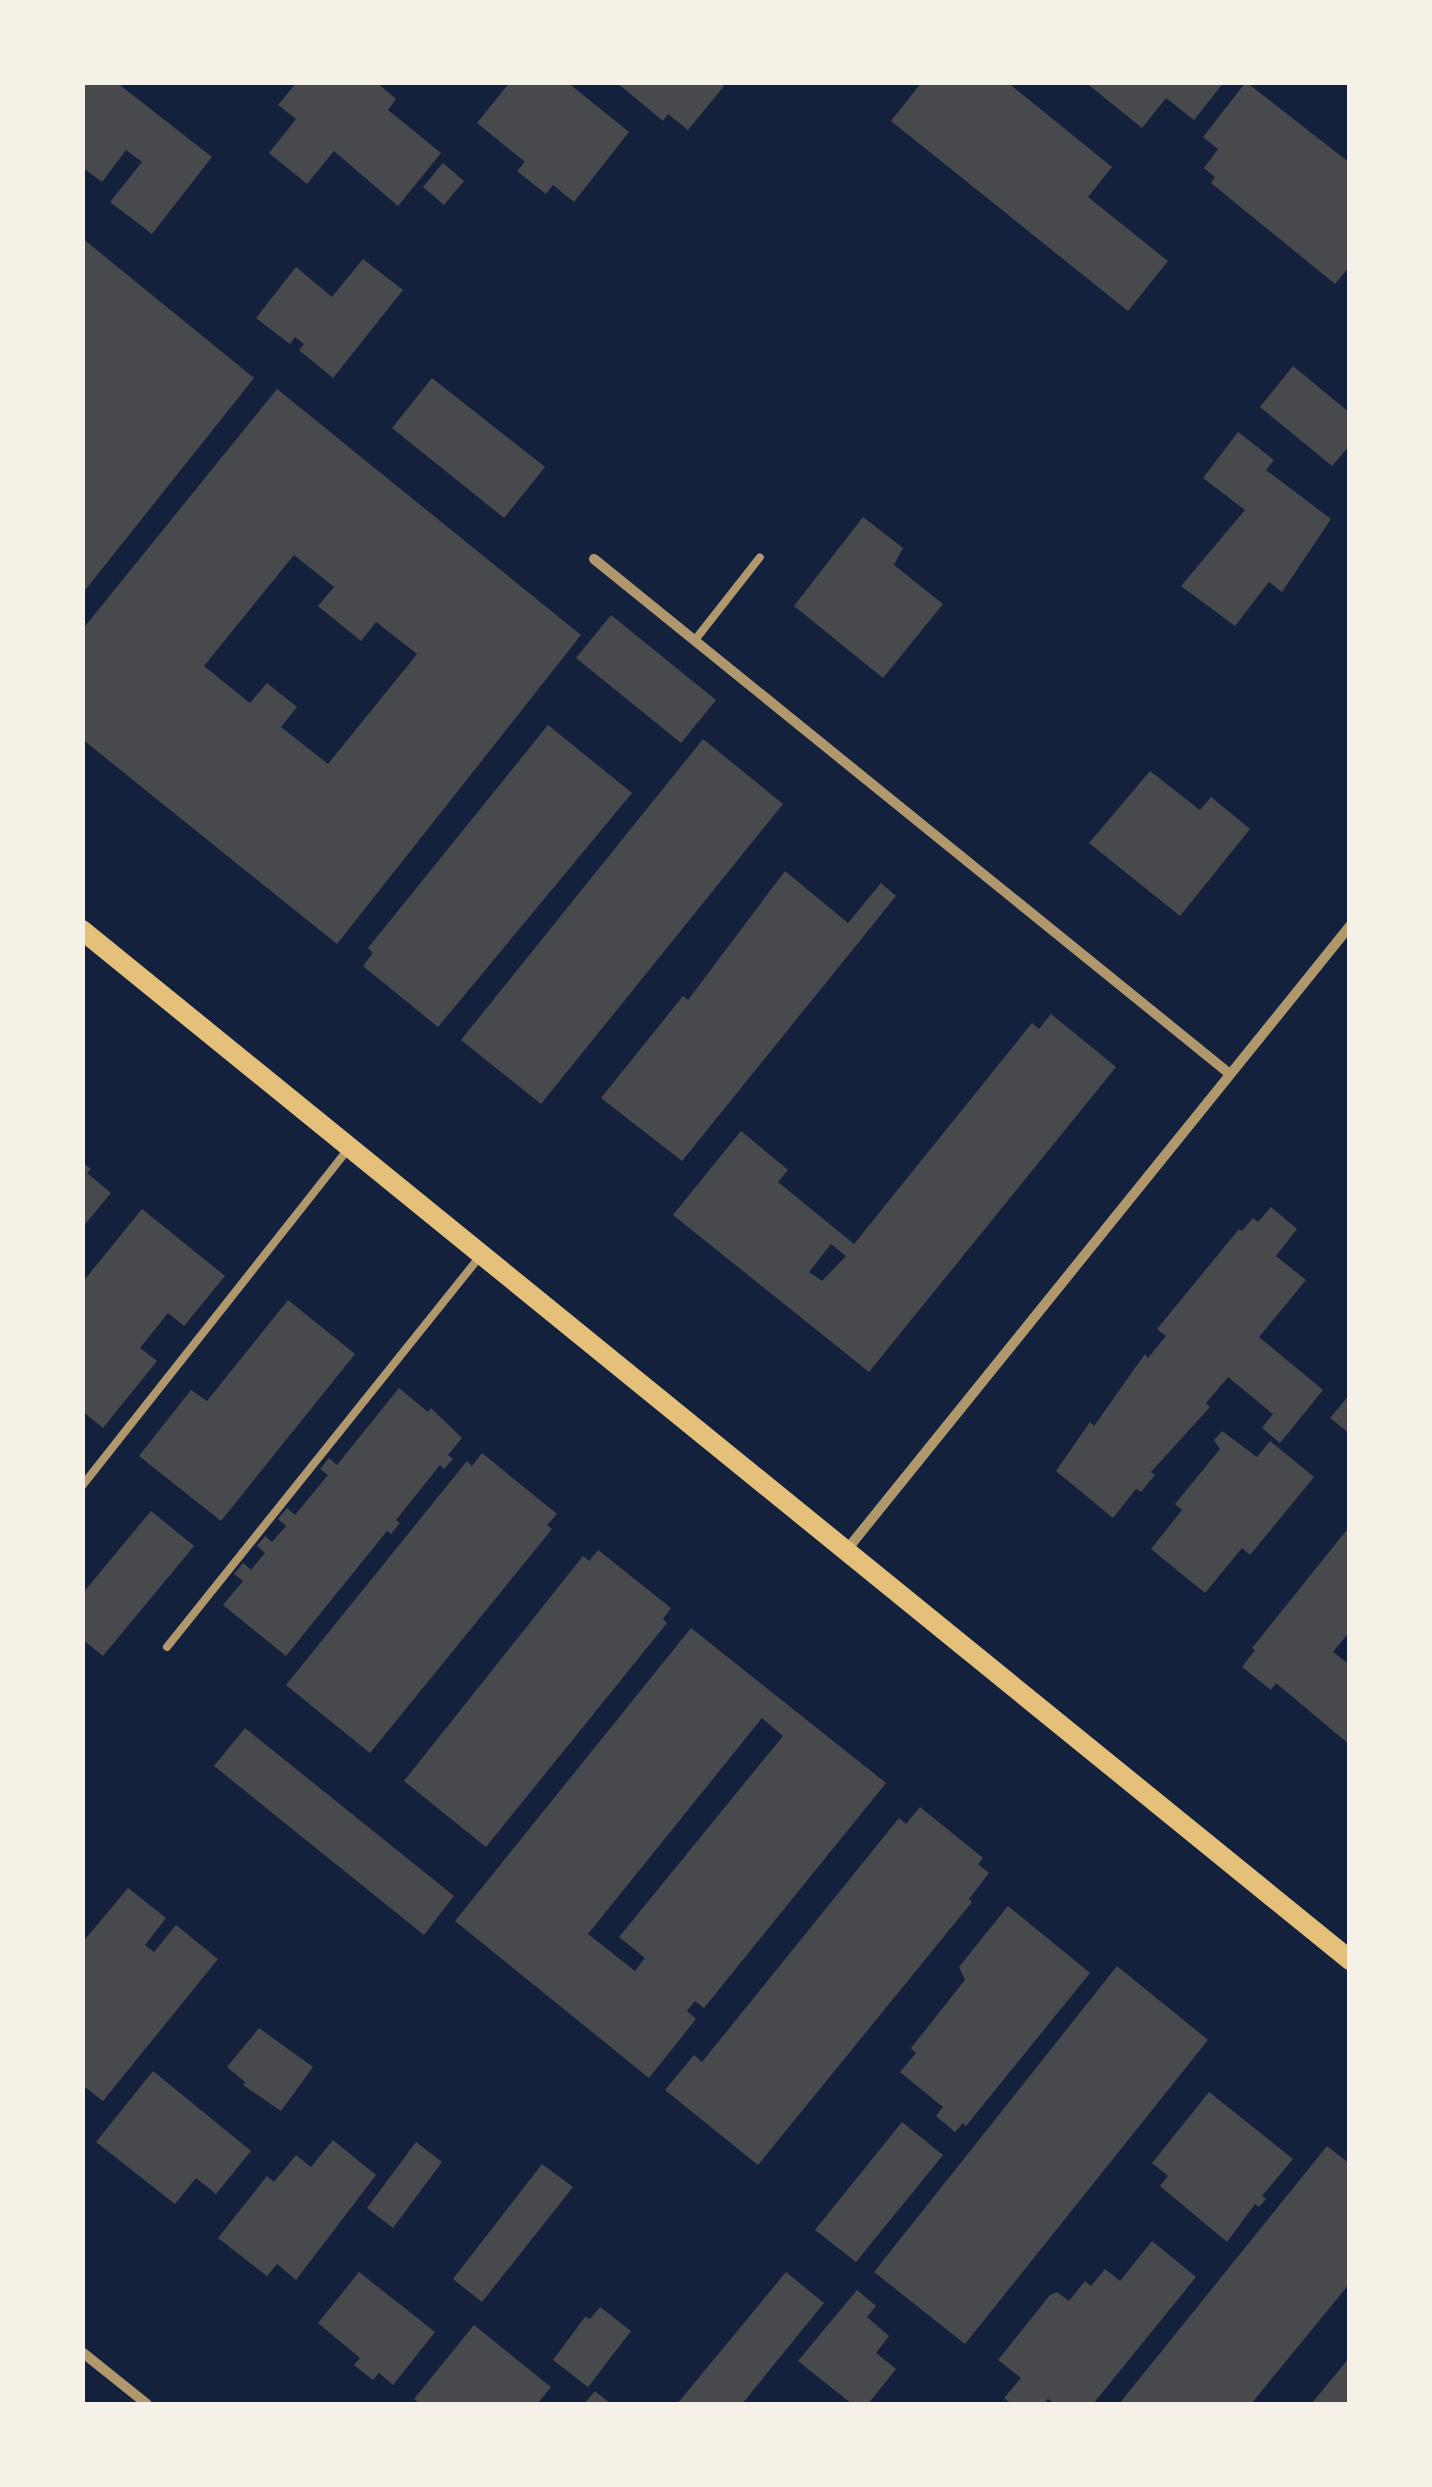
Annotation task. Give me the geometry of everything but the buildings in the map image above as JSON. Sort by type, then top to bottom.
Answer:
[{"type":"main road","points":[[82,930],[1350,1960]]},
{"type":"street","points":[[594,559],[1230,1074]]},
{"type":"street","points":[[845,1552],[1350,926]]},
{"type":"street","points":[[82,2352],[147,2404]]},
{"type":"lane","points":[[695,640],[760,557]]},
{"type":"lane","points":[[82,1486],[349,1148]]},
{"type":"lane","points":[[167,1647],[481,1255]]}]
